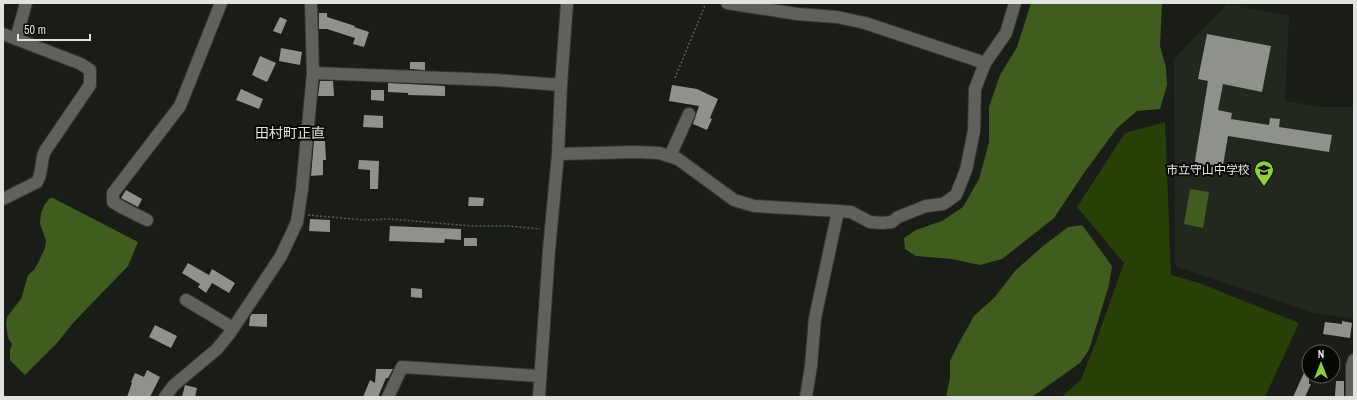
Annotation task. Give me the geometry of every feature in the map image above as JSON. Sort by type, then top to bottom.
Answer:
[{"type":"street","points":[[16,39],[26,3]]},
{"type":"street","points":[[147,220],[113,202],[113,193],[180,106],[221,3]]},
{"type":"street","points":[[165,397],[173,386],[217,349],[233,328],[281,256],[297,222],[302,189],[313,73],[311,3]]},
{"type":"street","points":[[539,397],[558,154],[567,3]]},
{"type":"street","points":[[727,3],[797,14],[837,17],[865,23],[984,63]]},
{"type":"street","points":[[558,154],[635,152],[659,153],[678,159],[734,200],[754,206],[851,212],[870,222],[892,222],[898,217],[911,211],[926,206],[943,204],[956,195],[966,170],[974,131],[975,89],[984,63],[1006,33],[1015,3]]},
{"type":"street","points":[[3,34],[81,64],[90,70],[90,85],[41,159],[40,177],[38,182],[3,199]]},
{"type":"street","points":[[313,73],[496,80],[561,85]]},
{"type":"street","points":[[670,156],[689,114]]},
{"type":"street","points":[[806,397],[811,366],[814,318],[838,211]]},
{"type":"street","points":[[186,300],[233,328]]},
{"type":"street","points":[[1352,397],[1352,366],[1354,360]]},
{"type":"street","points":[[388,397],[402,367],[540,376]]},
{"type":"path","points":[[675,78],[706,3]]},
{"type":"path","points":[[307,215],[364,220],[391,219],[471,226],[509,226],[551,229]]},
{"type":"shaded area","points":[[1031,3],[1162,3],[1160,46],[1166,68],[1167,85],[1160,109],[1137,111],[1117,128],[1084,173],[1054,218],[1002,259],[980,265],[952,259],[916,256],[905,249],[904,238],[916,230],[942,221],[963,207],[979,179],[989,142],[989,107],[1000,75],[1017,47]]},
{"type":"shaded area","name":"市立守山中学校","points":[[1227,4],[1289,16],[1285,101],[1322,107],[1354,107],[1354,319],[1311,312],[1175,266],[1174,59]]},
{"type":"shaded area","points":[[1165,122],[1171,275],[1202,284],[1299,323],[1265,397],[1061,397],[1081,380],[1124,263],[1077,207],[1125,133]]},
{"type":"shaded area","points":[[1190,189],[1209,192],[1203,228],[1184,224]]},
{"type":"shaded area","points":[[50,198],[53,198],[138,242],[128,266],[73,323],[57,343],[25,375],[10,360],[10,350],[12,344],[8,338],[6,325],[7,317],[21,299],[28,275],[34,270],[45,248],[46,240],[40,224],[41,213],[45,204]]},
{"type":"shaded area","points":[[1082,225],[1112,266],[1109,285],[1089,350],[1080,363],[1032,397],[946,397],[950,378],[950,361],[974,316],[995,297],[1015,271],[1043,246],[1068,227]]},
{"type":"building","points":[[319,13],[327,13],[327,17],[369,32],[364,47],[353,44],[355,38],[327,29],[319,29]]},
{"type":"building","points":[[280,17],[287,20],[281,34],[273,31]]},
{"type":"building","points":[[1207,34],[1271,46],[1262,92],[1223,84],[1218,110],[1232,113],[1231,119],[1269,125],[1270,118],[1280,119],[1279,127],[1332,135],[1329,152],[1228,136],[1222,171],[1194,167],[1208,81],[1198,79]]},
{"type":"building","points":[[281,48],[302,52],[300,65],[279,61]]},
{"type":"building","points":[[260,56],[276,63],[267,82],[252,75]]},
{"type":"building","points":[[410,62],[425,62],[425,70],[410,69]]},
{"type":"building","points":[[320,81],[333,81],[334,96],[318,96]]},
{"type":"building","points":[[388,83],[445,86],[445,96],[408,95],[408,93],[388,92]]},
{"type":"building","points":[[672,85],[697,89],[718,99],[707,130],[693,124],[699,106],[669,101]]},
{"type":"building","points":[[241,89],[263,99],[259,109],[236,100]]},
{"type":"building","points":[[371,90],[384,90],[384,101],[371,100]]},
{"type":"building","points":[[364,115],[383,116],[383,128],[363,127]]},
{"type":"building","points":[[314,141],[325,141],[326,160],[323,160],[323,175],[311,176]]},
{"type":"building","points":[[359,160],[379,161],[378,189],[370,189],[370,170],[358,169]]},
{"type":"building","points":[[126,190],[142,199],[138,207],[121,198]]},
{"type":"building","points":[[469,197],[484,198],[483,206],[468,206]]},
{"type":"building","points":[[310,219],[330,220],[330,232],[309,231]]},
{"type":"building","points":[[390,226],[461,229],[461,240],[445,239],[444,243],[389,241]]},
{"type":"building","points":[[464,238],[477,238],[477,246],[464,246]]},
{"type":"building","points":[[188,263],[209,275],[212,269],[235,283],[229,293],[212,283],[206,293],[198,287],[200,284],[182,273]]},
{"type":"building","points":[[411,288],[422,289],[422,298],[411,297]]},
{"type":"building","points":[[252,314],[267,314],[267,327],[249,326],[250,317]]},
{"type":"building","points":[[1342,321],[1352,323],[1350,338],[1323,334],[1325,322],[1342,324]]},
{"type":"building","points":[[155,325],[177,336],[171,348],[149,337]]},
{"type":"building","points":[[376,369],[393,369],[388,378],[386,378],[378,397],[363,397],[370,380],[375,383]]},
{"type":"building","points":[[147,370],[160,377],[150,397],[127,397],[135,373],[144,377]]},
{"type":"building","points":[[1301,380],[1301,384],[1311,384],[1305,397],[1293,397]]},
{"type":"building","points":[[1341,381],[1344,381],[1344,397],[1335,396],[1336,384],[1341,384]]},
{"type":"building","points":[[185,385],[197,388],[195,397],[182,397]]},
{"type":"place","name":"市立守山中学校","points":[[1264,187]]},
{"type":"district","name":"田村町正直","points":[[290,133]]}]
